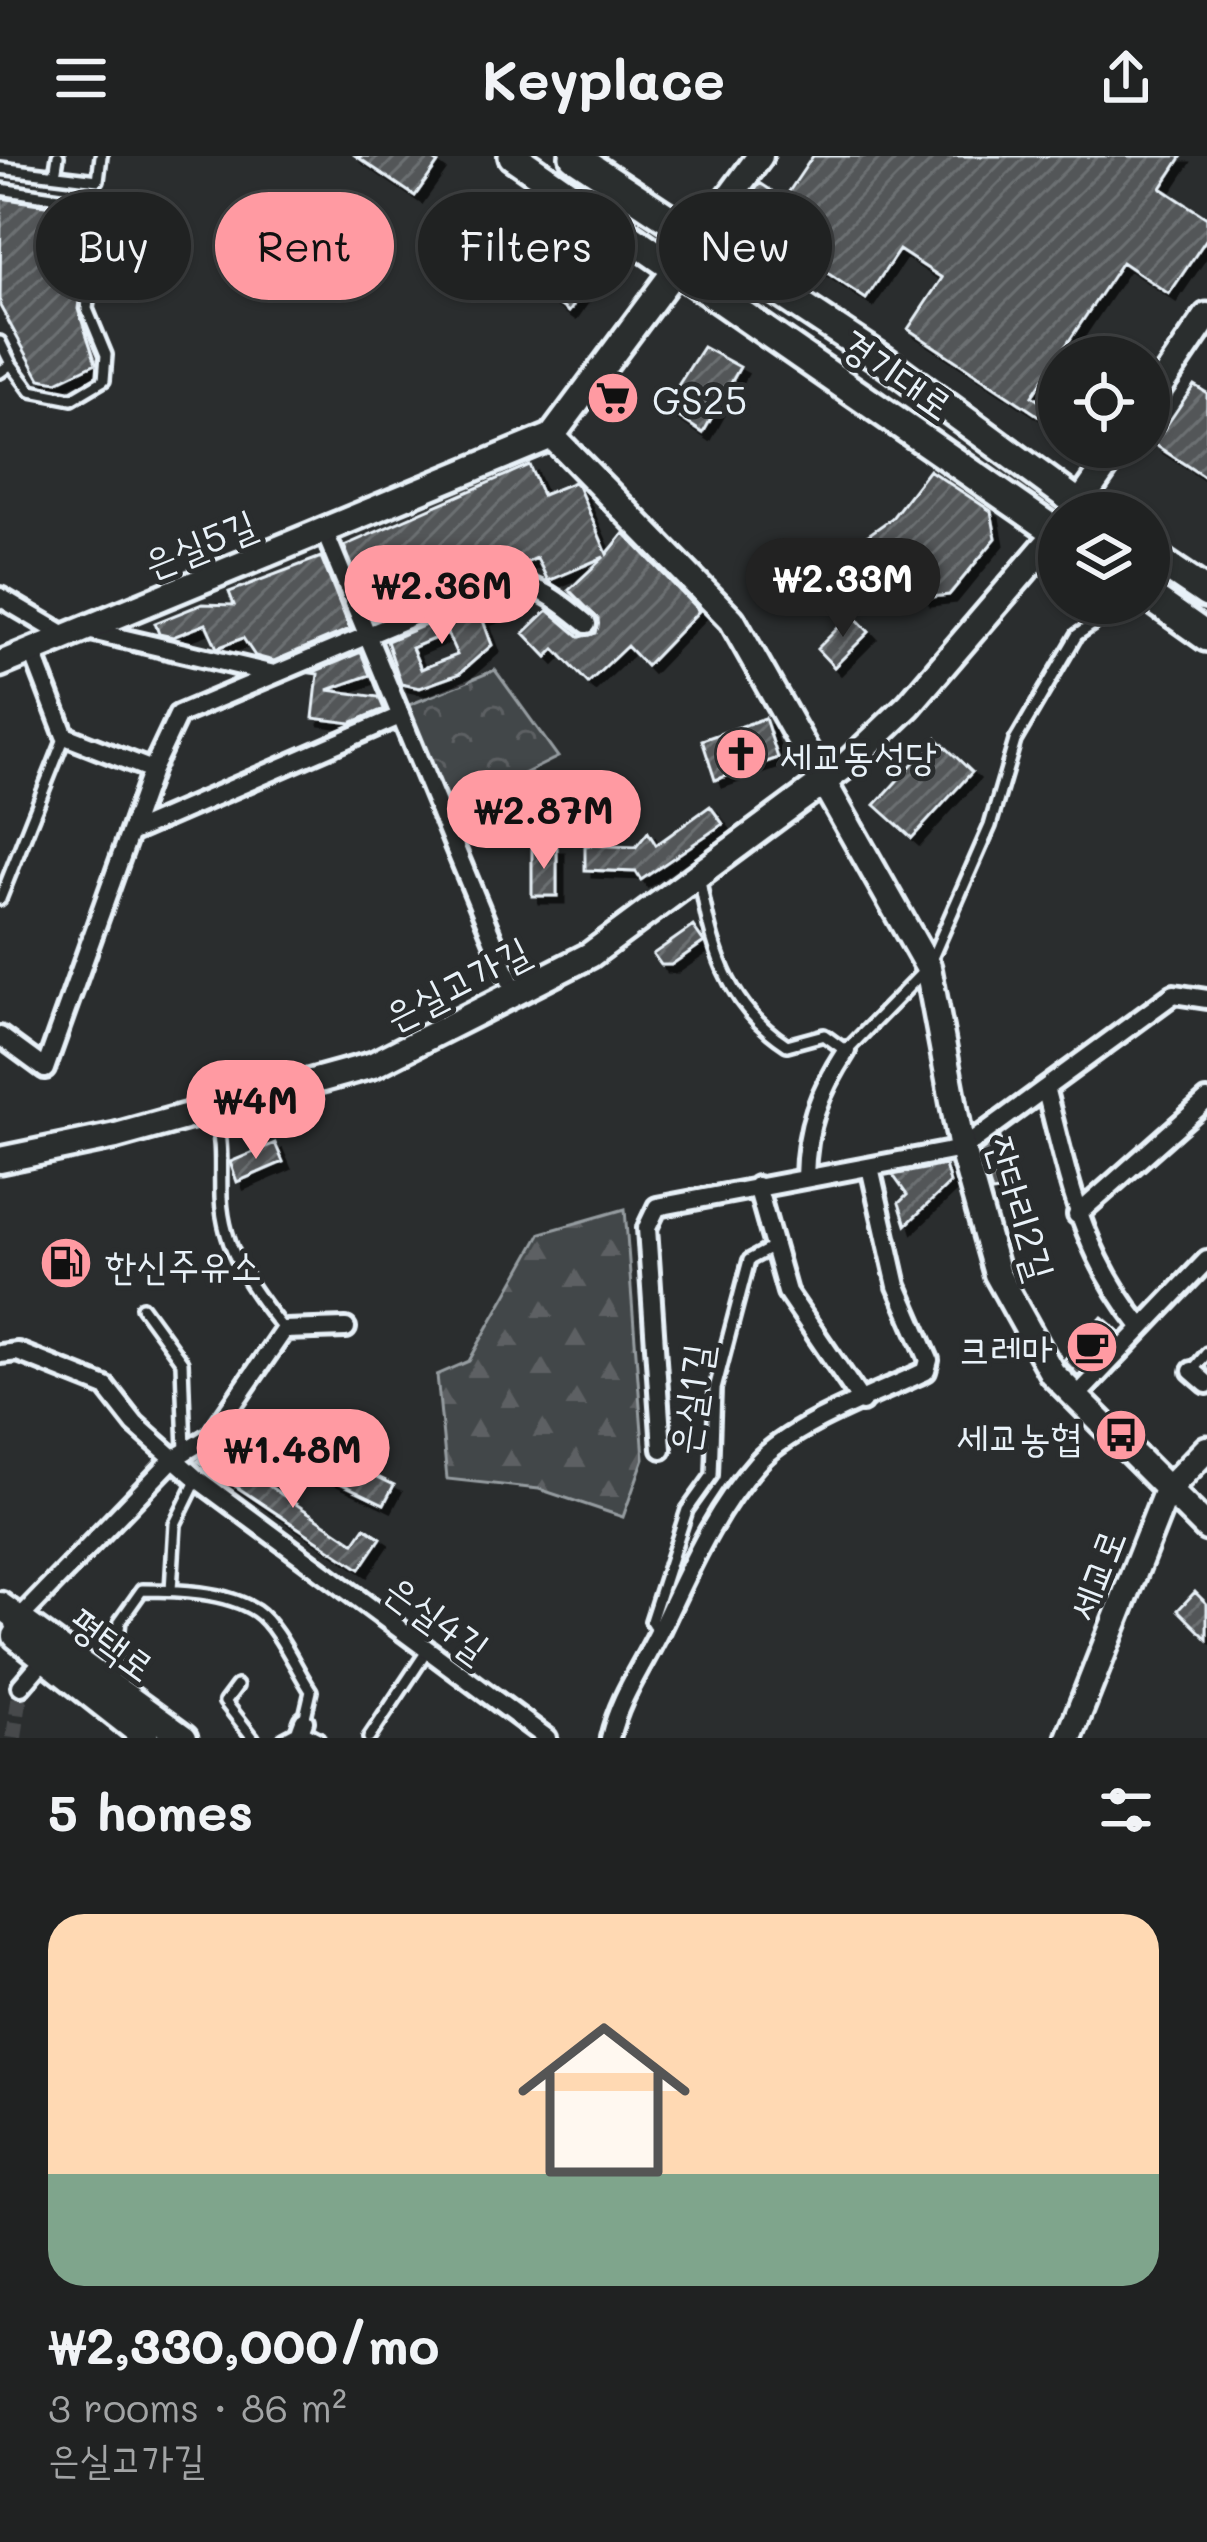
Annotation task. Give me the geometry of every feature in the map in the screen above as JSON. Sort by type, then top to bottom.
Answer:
[{"type":"main road","name":"경기대로","points":[[514,156],[659,255]]},
{"type":"main road","name":"경기대로","points":[[574,156],[659,214]]},
{"type":"main road","name":"경기대로","points":[[728,300],[1038,500]]},
{"type":"main road","name":"경기대로","points":[[789,300],[884,362],[1038,494]]},
{"type":"main road","points":[[1170,568],[1207,592]]},
{"type":"main road","points":[[1170,611],[1207,637]]},
{"type":"street","points":[[733,192],[760,156]]},
{"type":"street","points":[[659,286],[552,436],[732,620],[824,778]]},
{"type":"street","points":[[1170,371],[1207,316]]},
{"type":"street","name":"은실5길","points":[[0,664],[552,436]]},
{"type":"street","points":[[324,530],[515,993]]},
{"type":"street","name":"은실고가길","points":[[0,1160],[373,1065],[590,955],[845,766],[909,705],[1038,558]]},
{"type":"street","points":[[0,1036],[45,1069],[152,770],[178,715],[494,582],[525,581],[554,596],[587,624]]},
{"type":"street","points":[[0,597],[75,632],[275,674]]},
{"type":"street","points":[[32,650],[65,736],[152,770]]},
{"type":"street","points":[[130,832],[400,716]]},
{"type":"street","name":"잔다리2길","points":[[824,778],[928,967],[962,1149],[997,1274],[1052,1372],[1207,1528]]},
{"type":"street","points":[[962,1149],[1174,994],[1207,999]]},
{"type":"street","points":[[805,1177],[806,1133],[819,1094],[846,1051]]},
{"type":"street","points":[[1046,1091],[1077,1215],[1104,1280],[1142,1328]]},
{"type":"street","points":[[1077,1215],[1207,1100]]},
{"type":"street","name":"은실1길","points":[[662,1449],[647,1228],[657,1207],[962,1149]]},
{"type":"street","name":"은실1길","points":[[610,1738],[619,1697],[658,1634],[690,1559],[757,1462],[784,1441],[926,1370],[929,1360],[897,1286],[870,1167]]},
{"type":"street","points":[[758,1186],[787,1292],[858,1404]]},
{"type":"street","points":[[1076,1397],[1207,1260]]},
{"type":"street","points":[[7,1619],[179,1455],[211,1436],[284,1330],[346,1328]]},
{"type":"street","name":"은실4길","points":[[0,1354],[19,1352],[106,1387],[179,1455],[197,1479],[547,1738]]},
{"type":"street","points":[[1192,1371],[1207,1384]]},
{"type":"street","name":"세교로","points":[[1069,1738],[1167,1490],[1207,1449]]},
{"type":"street","name":"평택로","points":[[7,1619],[146,1738]]},
{"type":"street","points":[[21,1686],[49,1653]]},
{"type":"street","name":"평택로","points":[[49,1653],[111,1686],[184,1738]]},
{"type":"lane","points":[[15,170],[17,156]]},
{"type":"lane","points":[[56,175],[58,156]]},
{"type":"lane","points":[[0,169],[98,180],[101,156]]},
{"type":"lane","points":[[0,188],[99,204],[87,309],[106,356],[104,380],[71,399],[31,391],[0,342]]},
{"type":"lane","points":[[0,372],[11,364]]},
{"type":"lane","points":[[699,874],[720,974],[744,1005],[787,1045],[824,1035],[846,1051],[928,967],[990,826],[1015,741],[1077,635],[1093,624]]},
{"type":"lane","points":[[0,899],[65,736]]},
{"type":"lane","points":[[215,1108],[225,1159],[220,1199],[240,1275],[284,1330]]},
{"type":"lane","name":"은실1길","points":[[658,1634],[651,1621],[670,1556],[687,1510],[712,1475],[715,1389],[749,1260],[773,1247]]},
{"type":"lane","points":[[142,1307],[182,1362],[179,1455]]},
{"type":"lane","points":[[1192,1371],[1207,1353]]},
{"type":"lane","points":[[171,1590],[175,1524],[197,1479]]},
{"type":"lane","points":[[111,1686],[120,1621],[142,1590],[171,1590],[258,1612],[311,1691],[302,1733]]},
{"type":"lane","points":[[369,1738],[428,1651]]},
{"type":"lane","points":[[237,1686],[225,1702],[253,1738]]},
{"type":"green space","points":[[495,670],[558,757],[451,810],[404,707]]},
{"type":"green space","points":[[625,1209],[644,1458],[623,1517],[539,1489],[447,1479],[437,1375],[469,1361],[541,1233]]},
{"type":"building","points":[[356,156],[428,156],[438,163],[415,196]]},
{"type":"building","points":[[813,156],[1182,156],[1161,188],[1207,218],[1207,238],[1169,294],[1122,262],[1072,336],[1038,336],[1038,387],[1032,396],[1038,400],[1038,415],[908,329],[942,278],[899,250],[866,299],[832,276],[832,192],[789,192]]},
{"type":"building","points":[[760,183],[774,192],[753,192]]},
{"type":"building","points":[[1,198],[36,204],[36,300],[79,300],[96,363],[57,382],[40,379],[0,306]]},
{"type":"building","points":[[552,300],[577,300],[569,312]]},
{"type":"building","points":[[703,347],[740,367],[703,433],[664,407]]},
{"type":"building","points":[[1194,385],[1207,393],[1207,479],[1170,455],[1170,420]]},
{"type":"building","points":[[529,465],[542,495],[574,482],[578,486],[607,554],[624,533],[699,611],[646,666],[627,646],[588,683],[555,649],[547,657],[524,633],[548,610],[580,637],[596,633],[598,619],[569,590],[604,557],[548,581],[537,558],[509,570],[490,570],[374,619],[344,546]]},
{"type":"building","points":[[929,470],[991,511],[996,538],[949,595],[923,598],[919,555],[843,553],[892,518]]},
{"type":"building","points":[[321,557],[350,629],[274,661],[255,656],[243,638],[217,648],[206,624],[173,637],[159,634],[155,623],[202,604],[234,605],[229,592]]},
{"type":"building","points":[[487,599],[493,614],[482,618],[492,645],[459,674],[420,688],[401,684],[387,641]],"holes":[[[447,633],[457,655],[421,669],[412,648]]]},
{"type":"building","points":[[852,614],[869,632],[834,667],[817,649]]},
{"type":"building","points":[[361,652],[370,675],[328,690],[379,697],[384,709],[351,723],[313,718],[318,674],[311,673]]},
{"type":"building","points":[[765,718],[778,758],[715,780],[702,740]]},
{"type":"building","points":[[936,738],[972,772],[912,838],[875,805]]},
{"type":"building","points":[[599,772],[603,809],[529,818],[524,781]]},
{"type":"building","points":[[710,806],[723,824],[641,880],[636,872],[585,870],[585,845],[636,847],[648,832],[656,845]]},
{"type":"building","points":[[532,847],[557,847],[557,896],[532,896]]},
{"type":"building","points":[[693,926],[704,942],[671,965],[661,965],[653,954]]},
{"type":"building","points":[[1000,1137],[1010,1190],[992,1193],[980,1152]]},
{"type":"building","points":[[275,1143],[283,1162],[237,1182],[230,1162]]},
{"type":"building","points":[[945,1165],[950,1183],[906,1225],[899,1203],[907,1195],[893,1175]]},
{"type":"building","name":"크레마","points":[[1102,1317],[1120,1332],[1078,1376],[1064,1360]]},
{"type":"building","points":[[243,1412],[394,1485],[384,1504],[232,1431]]},
{"type":"building","points":[[214,1449],[354,1543],[365,1527],[381,1538],[360,1569],[198,1461]]},
{"type":"building","points":[[1195,1592],[1207,1604],[1207,1639],[1178,1610]]},
{"type":"tunnel","points":[[14,1738],[21,1686]]},
{"type":"place","name":"GS25","points":[[613,398]]},
{"type":"place","name":"세교동성당","points":[[741,754]]},
{"type":"place","name":"한신주유소","points":[[66,1263]]},
{"type":"place","name":"크레마","points":[[1092,1347]]},
{"type":"place","name":"세교농협","points":[[1121,1435]]}]
